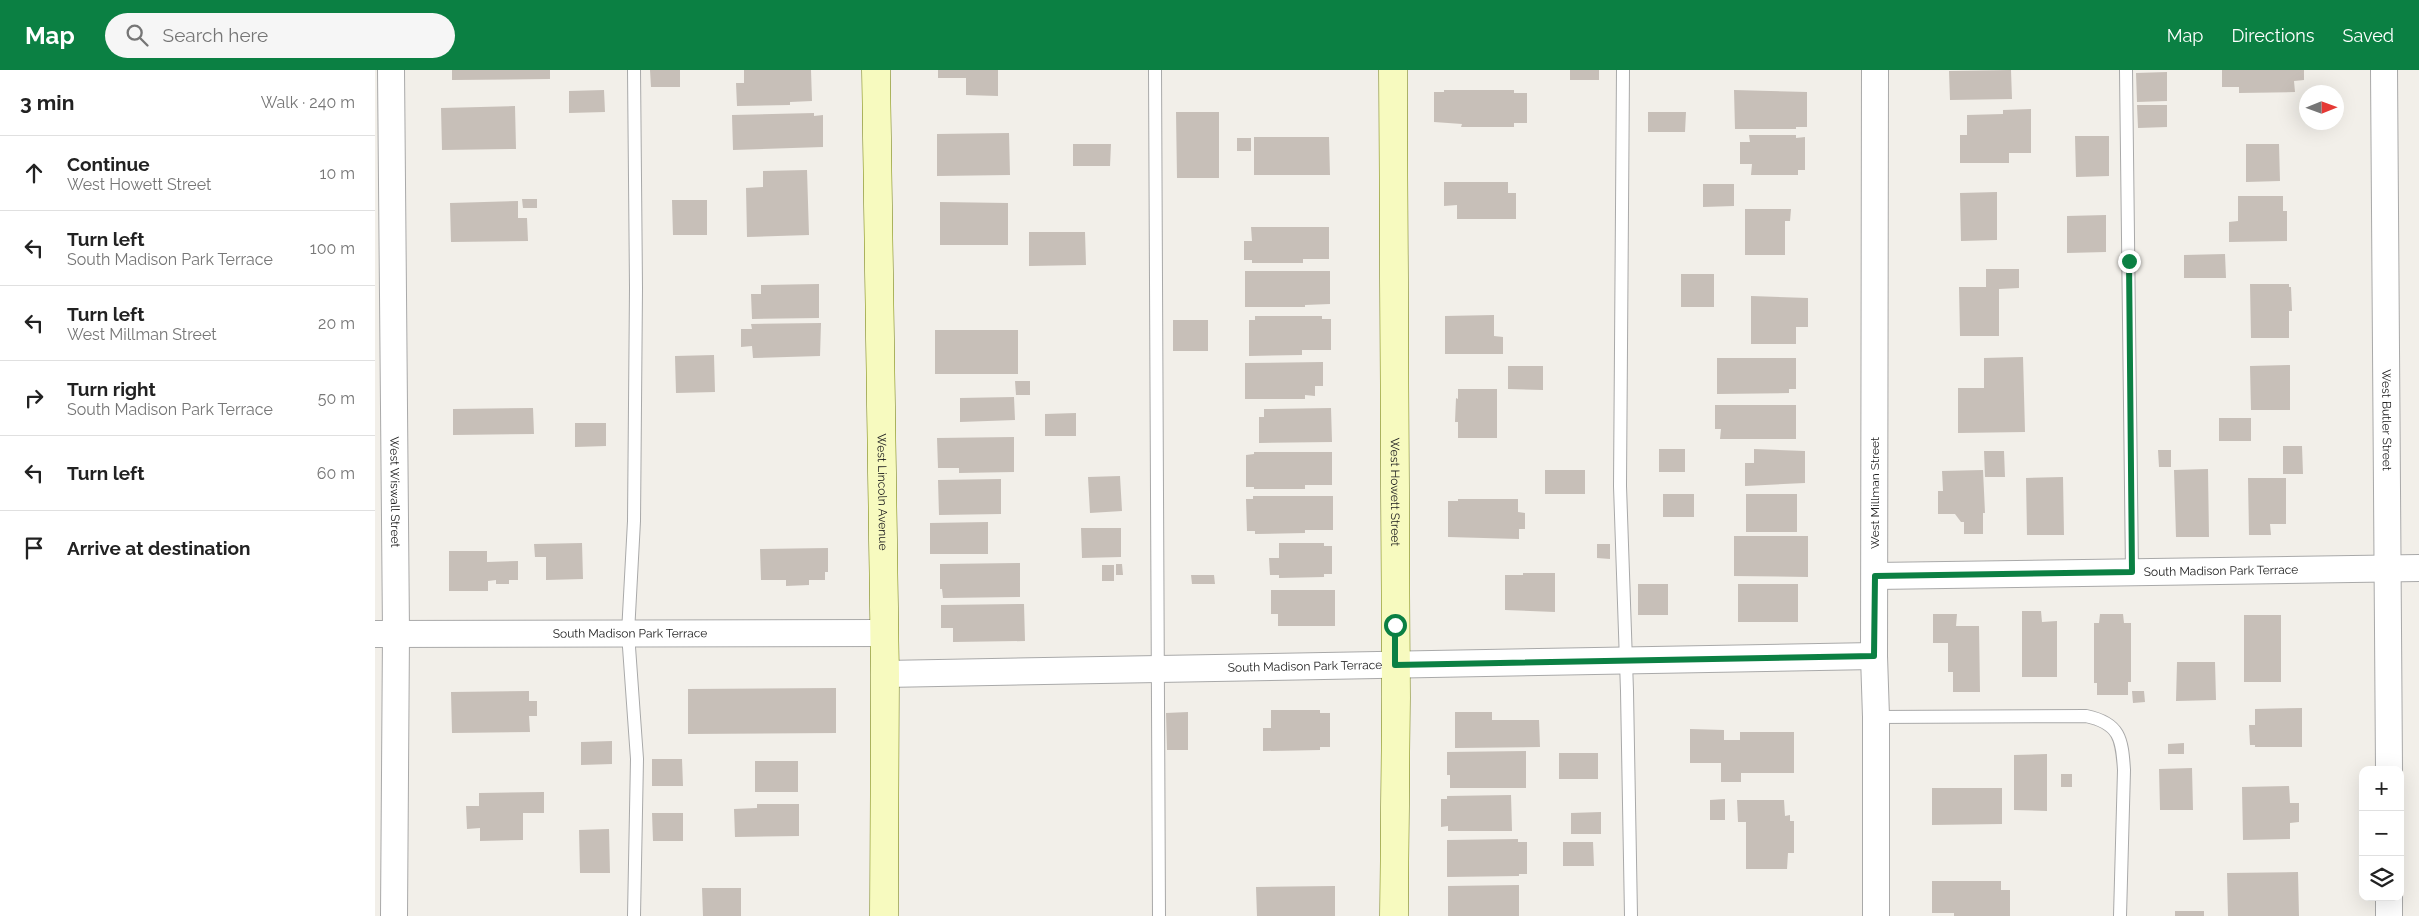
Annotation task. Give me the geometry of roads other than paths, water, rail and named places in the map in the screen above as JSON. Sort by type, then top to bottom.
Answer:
[{"type":"main road","name":"West Lincoln Avenue","points":[[876,70],[885,674],[884,916]]},
{"type":"main road","name":"West Howett Street","points":[[1393,70],[1394,916]]},
{"type":"street","name":"West Wiswall Street","points":[[391,70],[386,634],[394,916]]},
{"type":"street","name":"West Millman Street","points":[[1875,70],[1874,656],[1877,716],[1876,916]]},
{"type":"street","name":"West Butler Street","points":[[2384,70],[2389,766]]},
{"type":"street","name":"South Madison Park Terrace","points":[[1875,576],[2419,568]]},
{"type":"street","name":"South Madison Park Terrace","points":[[386,634],[884,633]]},
{"type":"street","name":"South Madison Park Terrace","points":[[885,674],[1874,656]]},
{"type":"street","points":[[2389,901],[2389,916]]},
{"type":"lane","points":[[634,70],[636,298],[634,521],[628,633],[637,759],[634,916]]},
{"type":"lane","points":[[1155,70],[1159,916]]},
{"type":"lane","points":[[1623,70],[1620,486],[1626,661],[1631,916]]},
{"type":"lane","points":[[2126,70],[2132,572]]},
{"type":"lane","points":[[1877,716],[2086,716],[2102,719],[2115,729],[2122,748],[2125,770],[2120,916]]}]
